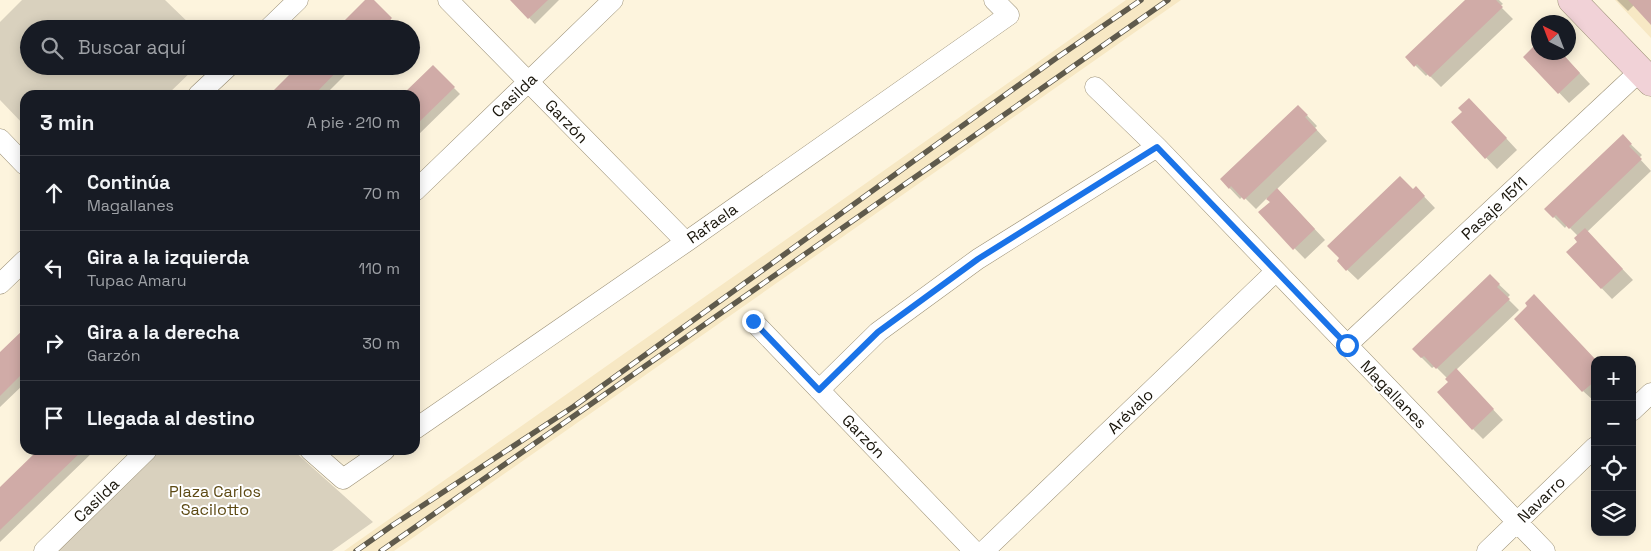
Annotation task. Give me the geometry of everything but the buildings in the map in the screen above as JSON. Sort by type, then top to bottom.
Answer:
[{"type":"main road","points":[[1572,0],[1646,77]]},
{"type":"street","points":[[277,20],[298,0]]},
{"type":"street","name":"Garzón","points":[[448,0],[686,242]]},
{"type":"street","name":"Casilda","points":[[420,186],[613,0]]},
{"type":"street","name":"Rafaela","points":[[420,426],[686,242],[1009,15],[994,0]]},
{"type":"street","points":[[203,90],[219,75]]},
{"type":"street","name":"Pasaje 1511","points":[[1347,345],[1646,77]]},
{"type":"street","name":"Magallanes","points":[[1095,87],[1157,147],[1545,551]]},
{"type":"street","points":[[0,138],[20,160]]},
{"type":"street","points":[[819,390],[878,332],[978,259],[1157,147]]},
{"type":"street","points":[[0,284],[20,265]]},
{"type":"street","name":"Arévalo","points":[[984,551],[1276,271]]},
{"type":"street","name":"Garzón","points":[[753,321],[974,551]]},
{"type":"street","points":[[1636,407],[1651,393]]},
{"type":"street","name":"Navarro","points":[[1487,551],[1591,451]]},
{"type":"street","name":"Casilda","points":[[44,551],[143,455]]},
{"type":"street","points":[[316,455],[343,479],[378,455]]},
{"type":"shaded area","points":[[1126,0],[1181,0],[394,551],[344,551]]},
{"type":"shaded area","points":[[1615,0],[1651,0],[1651,38],[1618,3]]},
{"type":"green space","points":[[22,0],[165,0],[186,20],[20,20],[20,75],[188,75],[172,90],[20,90],[20,121],[0,100],[0,22]]},
{"type":"green space","name":"Plaza Carlos Sacilotto","points":[[156,455],[299,455],[373,522],[332,551],[58,551]]},
{"type":"railway","points":[[356,551],[573,407],[1055,59],[1141,0]]},
{"type":"railway","points":[[381,551],[1168,0]]},
{"type":"route","points":[[753,321],[819,390],[878,332],[978,259],[1157,147],[1347,345]]}]
